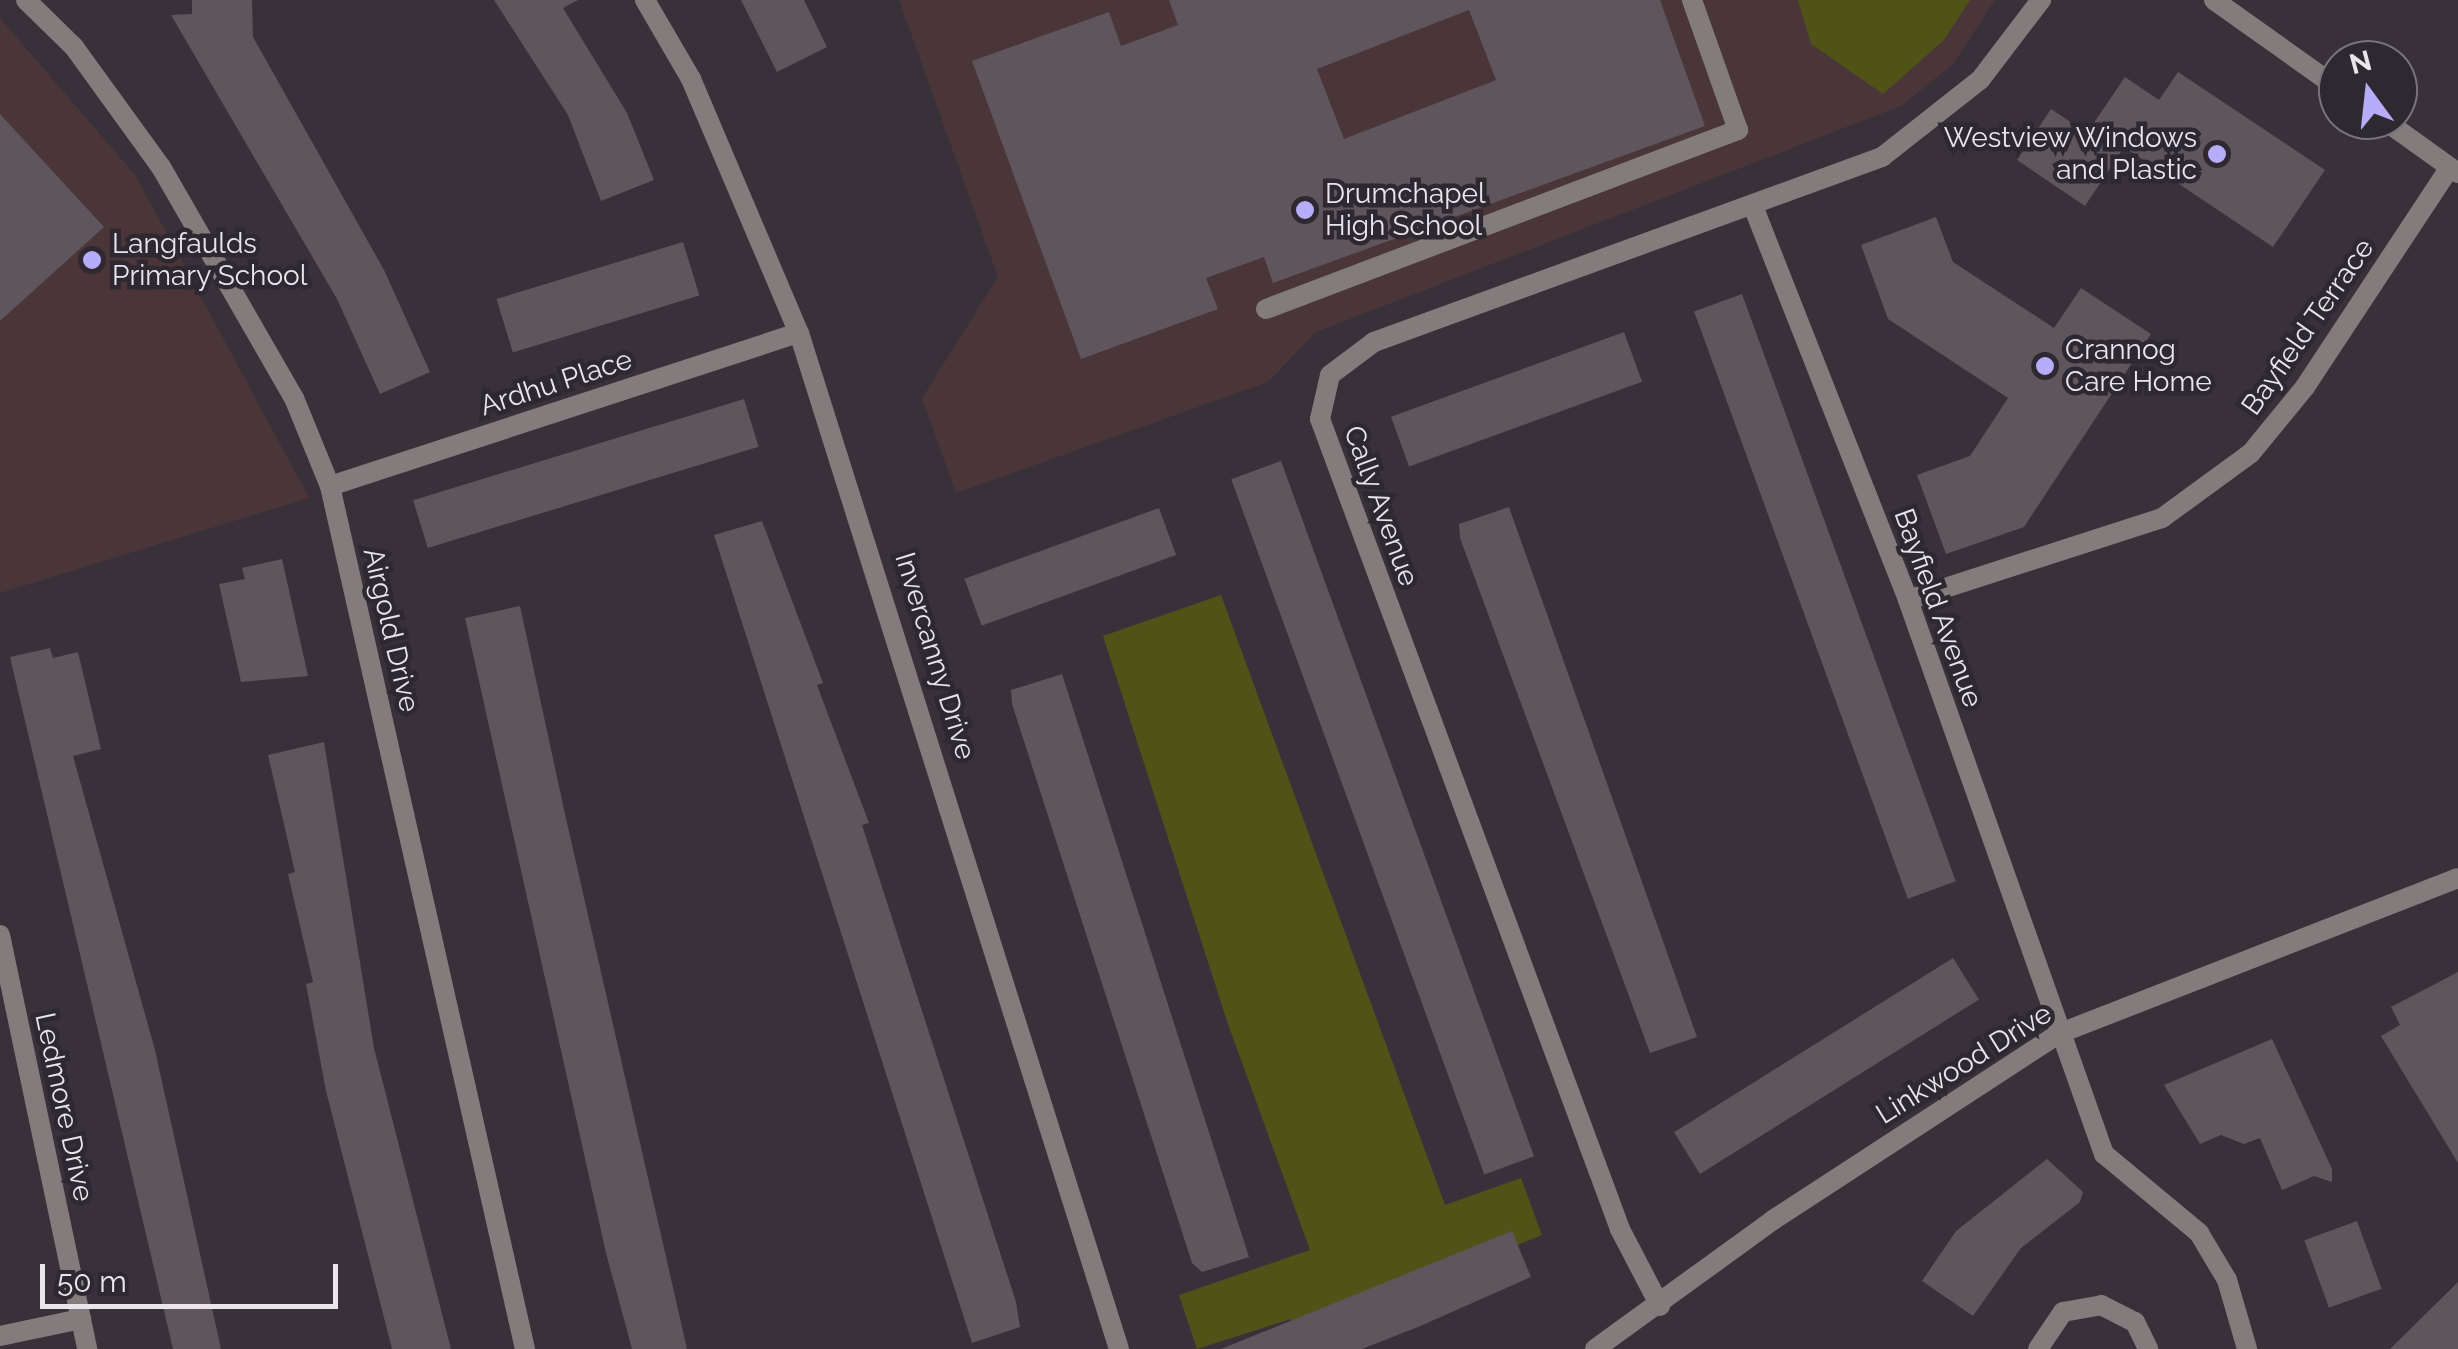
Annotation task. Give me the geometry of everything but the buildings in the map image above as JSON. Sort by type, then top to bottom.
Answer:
[{"type":"street","name":"Airgold Drive","points":[[26,0],[74,47],[161,167],[294,398],[330,486],[525,1349]]},
{"type":"street","name":"Invercanny Drive","points":[[645,0],[691,79],[799,333],[1119,1349]]},
{"type":"street","points":[[1266,309],[1738,130],[1692,0]]},
{"type":"street","name":"Cally Avenue","points":[[1660,1306],[1620,1229],[1320,419],[1330,375],[1374,342],[1882,157],[1980,80],[2041,0]]},
{"type":"street","points":[[2214,0],[2318,74]]},
{"type":"street","points":[[2412,140],[2454,170]]},
{"type":"street","name":"Bayfield Terrace","points":[[1908,600],[2162,518],[2251,454],[2305,387],[2454,170]]},
{"type":"street","name":"Bayfield Avenue","points":[[1753,206],[1908,600],[2058,1034],[2104,1154],[2199,1233],[2227,1280],[2246,1349]]},
{"type":"street","name":"Ardhu Place","points":[[330,486],[799,333]]},
{"type":"street","name":"Linkwood Drive","points":[[1595,1349],[1660,1306],[1773,1220],[2058,1034],[2458,878]]},
{"type":"street","name":"Ledmore Drive","points":[[0,935],[87,1349]]},
{"type":"street","points":[[2038,1349],[2063,1312],[2100,1305],[2135,1322],[2148,1349]]},
{"type":"street","points":[[0,1336],[81,1319]]},
{"type":"shaded area","name":"Drumchapel High School","points":[[899,0],[1995,0],[1953,64],[1901,106],[1316,332],[1268,382],[956,493],[922,398],[998,277]]},
{"type":"shaded area","points":[[1798,0],[1970,0],[1944,40],[1883,94],[1811,44]]},
{"type":"shaded area","name":"Langfaulds Primary School","points":[[0,18],[136,176],[309,498],[0,593]]},
{"type":"shaded area","points":[[1221,595],[1445,1205],[1521,1178],[1542,1235],[1296,1334],[1291,1319],[1197,1349],[1179,1295],[1310,1250],[1228,1024],[1103,636]]},
{"type":"place","name":"Westview Windows and Plastic","points":[[2217,154]]},
{"type":"place","name":"Drumchapel High School","points":[[1305,210]]},
{"type":"place","name":"Langfaulds Primary School","points":[[92,260]]},
{"type":"place","name":"Crannog Care Home","points":[[2045,366]]}]
